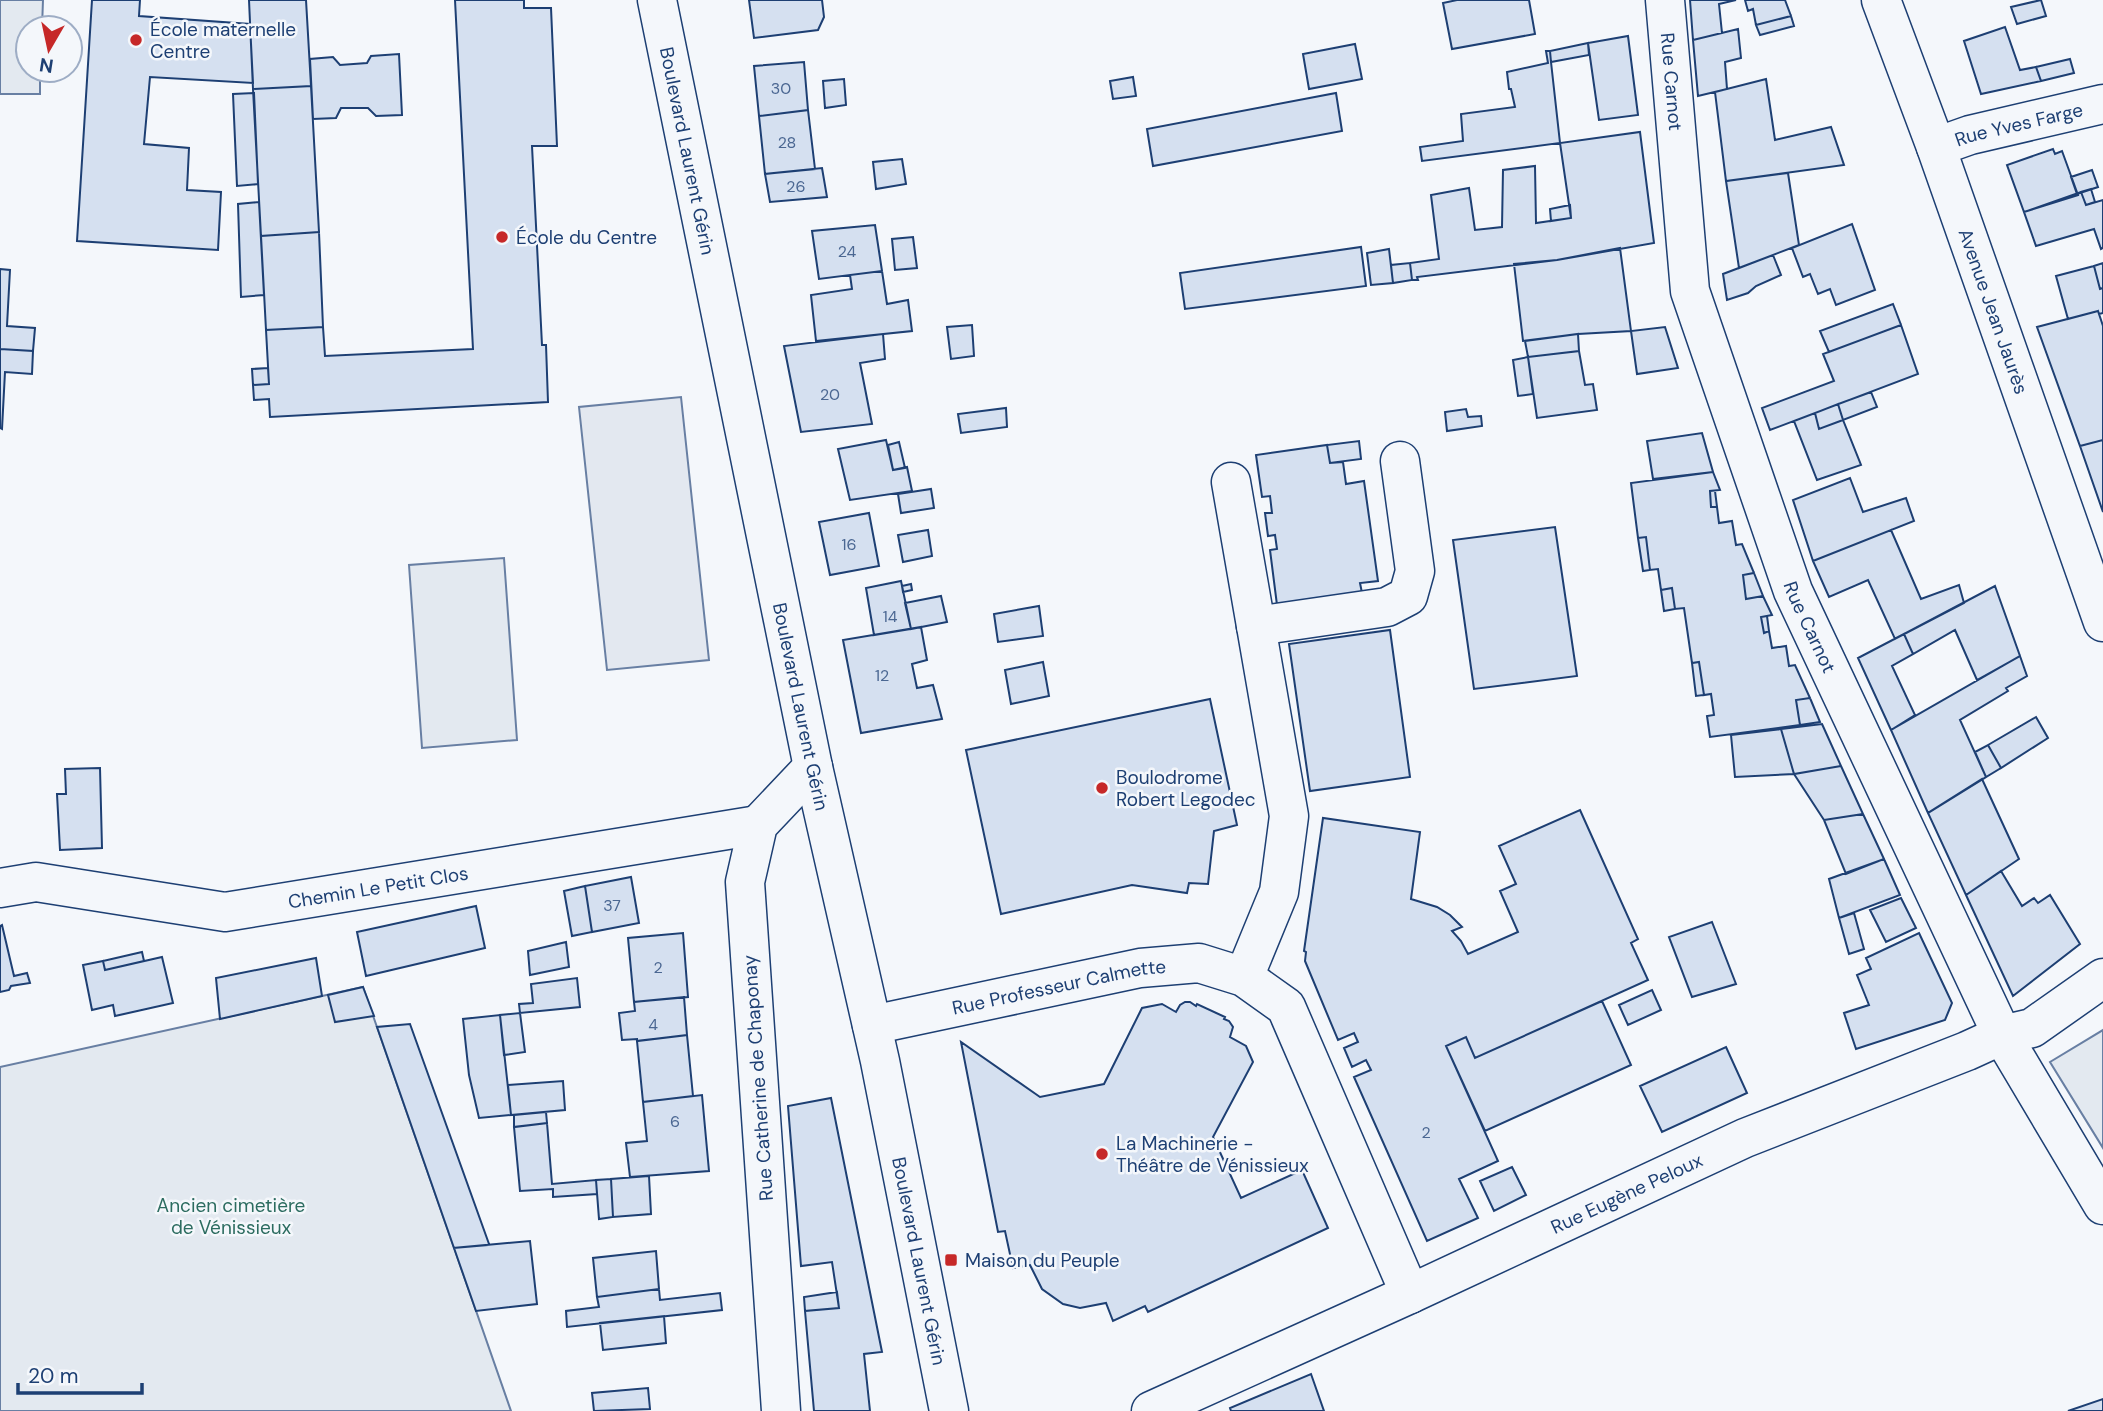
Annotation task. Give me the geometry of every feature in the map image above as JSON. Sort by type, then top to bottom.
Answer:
[{"type":"street","name":"Boulevard Laurent Gérin","points":[[657,0],[813,768],[873,1025],[949,1411]]},
{"type":"street","name":"Rue Carnot","points":[[1665,0],[1690,291],[1793,591],[2002,1035],[2103,1205]]},
{"type":"street","name":"Avenue Jean Jaurès","points":[[1881,0],[1936,147],[2103,622]]},
{"type":"street","name":"Rue Yves Farge","points":[[1936,147],[1970,135],[2103,104]]},
{"type":"street","points":[[1256,626],[1387,607],[1408,596],[1415,571],[1400,461]]},
{"type":"street","points":[[1231,482],[1289,816],[1279,892],[1244,977]]},
{"type":"street","points":[[758,825],[813,768]]},
{"type":"street","name":"Chemin Le Petit Clos","points":[[0,888],[36,882],[225,912],[758,825]]},
{"type":"street","name":"Rue Catherine de Chaponay","points":[[758,825],[745,882],[781,1411]]},
{"type":"street","name":"Rue Professeur Calmette","points":[[873,1025],[1140,968],[1199,963],[1244,977],[1286,1007],[1410,1294]]},
{"type":"street","name":"Rue Eugène Peloux","points":[[1150,1411],[1745,1138],[2002,1035],[2032,1028],[2103,978]]},
{"type":"green space","points":[[0,0],[43,0],[42,14],[14,14],[14,84],[40,84],[40,94],[0,94]]},
{"type":"green space","points":[[504,558],[517,740],[422,748],[409,565]]},
{"type":"green space","name":"Ancien cimetière de Vénissieux","points":[[363,987],[511,1411],[0,1411],[0,1067]]},
{"type":"green space","points":[[2103,1030],[2103,1148],[2050,1062]]},
{"type":"shaded area","points":[[681,397],[709,660],[607,670],[579,407]]},
{"type":"building","points":[[92,0],[140,0],[139,16],[250,24],[253,83],[150,77],[144,144],[189,148],[187,190],[221,192],[218,250],[77,241]]},
{"type":"building","points":[[249,0],[306,0],[311,86],[253,89]]},
{"type":"building","name":"École du Centre","points":[[455,0],[524,0],[524,8],[551,8],[557,146],[532,146],[542,345],[546,345],[548,402],[270,417],[269,399],[254,400],[253,385],[269,384],[266,330],[323,327],[325,356],[473,349]]},
{"type":"building","points":[[749,0],[822,0],[824,17],[818,30],[754,38]]},
{"type":"building","points":[[1457,0],[1529,0],[1535,34],[1452,49],[1443,3]]},
{"type":"building","points":[[1690,0],[1736,0],[1719,4],[1722,33],[1693,40]]},
{"type":"building","points":[[1745,0],[1785,0],[1791,16],[1756,25],[1753,9],[1748,11]]},
{"type":"building","points":[[2041,0],[2046,16],[2017,24],[2011,7]]},
{"type":"building","points":[[1791,16],[1794,26],[1760,35],[1756,25]]},
{"type":"building","points":[[2005,27],[2020,70],[2036,67],[2041,81],[1981,94],[1964,41]]},
{"type":"building","points":[[1738,29],[1741,58],[1725,62],[1727,89],[1698,96],[1693,40]]},
{"type":"building","points":[[1628,36],[1638,115],[1599,120],[1588,43]]},
{"type":"building","points":[[1588,43],[1589,55],[1551,62],[1550,51]]},
{"type":"building","points":[[1355,44],[1362,79],[1309,89],[1303,54]]},
{"type":"building","points":[[1546,51],[1550,51],[1560,143],[1422,161],[1420,147],[1463,141],[1461,114],[1515,107],[1507,72],[1548,63]]},
{"type":"building","points":[[399,54],[402,115],[376,116],[368,108],[341,108],[336,118],[313,119],[310,59],[333,57],[340,65],[367,63],[371,56]]},
{"type":"building","points":[[2070,59],[2074,73],[2041,81],[2036,67]]},
{"type":"building","points":[[804,62],[808,110],[759,116],[754,66]]},
{"type":"building","points":[[1133,77],[1136,96],[1113,99],[1110,81]]},
{"type":"building","points":[[844,79],[846,105],[825,108],[823,81]]},
{"type":"building","points":[[1766,79],[1775,140],[1831,127],[1844,165],[1726,181],[1715,92]]},
{"type":"building","points":[[311,86],[319,232],[261,236],[253,89]]},
{"type":"building","points":[[254,93],[258,184],[237,186],[233,94]]},
{"type":"building","points":[[1336,93],[1342,131],[1153,166],[1147,129]]},
{"type":"building","points":[[808,110],[815,169],[765,174],[759,116]]},
{"type":"building","points":[[1640,132],[1654,243],[1557,260],[1417,277],[1418,280],[1412,280],[1410,263],[1439,259],[1431,195],[1469,188],[1475,230],[1502,227],[1503,170],[1535,166],[1536,223],[1571,218],[1560,143]]},
{"type":"building","points":[[2053,149],[2055,154],[2062,151],[2078,195],[2024,212],[2007,165]]},
{"type":"building","points":[[902,159],[906,184],[876,189],[873,162]]},
{"type":"building","points":[[822,168],[827,197],[770,202],[765,174]]},
{"type":"building","points":[[2092,170],[2098,187],[2077,194],[2071,177]]},
{"type":"building","points":[[1788,173],[1799,245],[1739,268],[1726,181]]},
{"type":"building","points":[[2091,189],[2095,202],[2086,205],[2081,192]]},
{"type":"building","points":[[2081,192],[2086,205],[2103,200],[2103,248],[2101,249],[2094,229],[2036,246],[2024,212]]},
{"type":"building","points":[[259,202],[264,295],[241,297],[238,204]]},
{"type":"building","points":[[1570,205],[1571,218],[1551,221],[1550,209]]},
{"type":"building","points":[[1852,224],[1875,290],[1836,305],[1830,289],[1818,294],[1810,274],[1803,277],[1792,248]]},
{"type":"building","points":[[875,225],[882,271],[819,279],[812,231]]},
{"type":"building","points":[[319,232],[323,327],[266,330],[261,236]]},
{"type":"building","points":[[913,237],[917,268],[895,270],[892,239]]},
{"type":"building","points":[[1361,247],[1366,286],[1185,309],[1180,273]]},
{"type":"building","points":[[1620,248],[1631,331],[1523,341],[1514,264],[1557,260]]},
{"type":"building","points":[[1389,249],[1393,283],[1371,285],[1367,253]]},
{"type":"building","points":[[1773,255],[1781,275],[1756,286],[1748,293],[1727,300],[1723,274]]},
{"type":"building","points":[[1410,263],[1412,280],[1393,283],[1391,265]]},
{"type":"building","points":[[2103,263],[2103,288],[2100,289],[2094,266]]},
{"type":"building","points":[[2094,266],[2100,289],[2103,288],[2103,313],[2099,314],[2098,311],[2068,319],[2056,276]]},
{"type":"building","points":[[0,269],[10,270],[7,326],[35,328],[33,351],[0,349]]},
{"type":"building","points":[[882,271],[887,304],[908,300],[912,331],[816,341],[811,295],[852,289],[850,275]]},
{"type":"building","points":[[1893,304],[1901,325],[1829,352],[1820,331]]},
{"type":"building","points":[[2098,311],[2103,326],[2103,440],[2080,446],[2037,327]]},
{"type":"building","points":[[972,325],[974,356],[951,359],[947,327]]},
{"type":"building","points":[[1901,325],[1918,374],[1770,430],[1762,408],[1834,381],[1823,354]]},
{"type":"building","points":[[1665,327],[1678,368],[1637,374],[1631,331]]},
{"type":"building","points":[[883,334],[885,359],[860,363],[872,424],[801,432],[784,346]]},
{"type":"building","points":[[1578,334],[1579,351],[1528,357],[1525,341]]},
{"type":"building","points":[[0,349],[33,351],[32,374],[5,372],[2,429],[0,428]]},
{"type":"building","points":[[1579,351],[1585,385],[1593,384],[1597,410],[1537,418],[1528,357]]},
{"type":"building","points":[[1528,357],[1533,394],[1518,396],[1513,360]]},
{"type":"building","points":[[268,368],[269,384],[253,385],[252,369]]},
{"type":"building","points":[[1871,392],[1877,407],[1843,420],[1838,404]]},
{"type":"building","points":[[1838,404],[1843,420],[1819,429],[1815,413]]},
{"type":"building","points":[[1006,408],[1007,427],[961,433],[958,414]]},
{"type":"building","points":[[1466,409],[1468,417],[1481,416],[1482,426],[1447,431],[1445,412]]},
{"type":"building","points":[[1815,413],[1819,429],[1843,420],[1861,465],[1817,480],[1794,421]]},
{"type":"building","points":[[1702,433],[1713,472],[1653,479],[1647,441]]},
{"type":"building","points":[[886,440],[893,470],[907,467],[912,491],[850,500],[838,449]]},
{"type":"building","points":[[2103,440],[2103,512],[2080,446]]},
{"type":"building","points":[[1359,441],[1361,459],[1330,463],[1327,445]]},
{"type":"building","points":[[899,442],[905,468],[893,470],[888,445]]},
{"type":"building","points":[[1327,445],[1330,463],[1343,462],[1346,484],[1364,481],[1378,581],[1360,583],[1362,593],[1277,605],[1270,550],[1277,549],[1275,535],[1268,536],[1265,513],[1272,513],[1270,496],[1262,497],[1256,455]]},
{"type":"building","points":[[1713,472],[1720,490],[1710,491],[1711,507],[1717,507],[1719,523],[1732,521],[1736,545],[1742,544],[1754,573],[1743,575],[1746,599],[1763,596],[1772,615],[1761,617],[1764,633],[1769,631],[1772,648],[1786,646],[1789,666],[1795,665],[1810,698],[1796,700],[1800,725],[1710,737],[1707,716],[1714,715],[1711,694],[1704,695],[1699,662],[1692,663],[1684,608],[1675,609],[1672,588],[1661,590],[1658,569],[1650,570],[1646,537],[1638,538],[1631,483]]},
{"type":"building","points":[[1850,478],[1863,512],[1906,498],[1914,521],[1813,561],[1793,500]]},
{"type":"building","points":[[931,489],[934,508],[901,513],[898,494]]},
{"type":"building","points":[[1710,491],[1715,491],[1717,507],[1711,507]]},
{"type":"building","points":[[869,513],[879,566],[830,575],[819,522]]},
{"type":"building","points":[[1555,527],[1577,676],[1474,689],[1453,540]]},
{"type":"building","points":[[928,530],[932,556],[903,562],[898,535]]},
{"type":"building","points":[[1891,530],[1921,599],[1959,585],[1964,603],[1895,639],[1868,580],[1829,597],[1813,561]]},
{"type":"building","points":[[1646,537],[1650,570],[1643,571],[1638,538]]},
{"type":"building","points":[[1754,573],[1763,596],[1746,599],[1743,575]]},
{"type":"building","points":[[901,581],[911,629],[874,635],[866,588]]},
{"type":"building","points":[[911,584],[912,590],[903,592],[902,586]]},
{"type":"building","points":[[1995,586],[2020,656],[1977,680],[1955,630],[1913,654],[1904,634]]},
{"type":"building","points":[[1672,588],[1675,609],[1664,611],[1661,590]]},
{"type":"building","points":[[941,596],[947,622],[911,629],[905,603]]},
{"type":"building","points":[[1039,606],[1043,636],[998,642],[994,614]]},
{"type":"building","points":[[1767,616],[1769,631],[1764,633],[1761,617]]},
{"type":"building","points":[[921,627],[927,660],[912,664],[917,688],[933,685],[942,719],[861,733],[843,640]]},
{"type":"building","points":[[1390,630],[1410,777],[1310,791],[1289,644]]},
{"type":"building","points":[[1904,634],[1913,654],[1892,666],[1915,715],[1891,730],[1858,658]]},
{"type":"building","points":[[2020,656],[2027,676],[2006,688],[2008,691],[1960,720],[1986,777],[1928,813],[1891,730]]},
{"type":"building","points":[[1043,662],[1049,696],[1011,704],[1005,670]]},
{"type":"building","points":[[1699,662],[1704,695],[1696,696],[1692,663]]},
{"type":"building","points":[[1810,698],[1820,722],[1800,725],[1796,700]]},
{"type":"building","name":"Boulodrome Robert Legodec","points":[[1210,699],[1237,825],[1214,831],[1208,884],[1189,883],[1187,893],[1132,885],[1001,914],[966,750]]},
{"type":"building","points":[[2036,717],[2048,738],[2001,768],[1988,745]]},
{"type":"building","points":[[1822,724],[1841,766],[1794,774],[1781,729]]},
{"type":"building","points":[[1781,729],[1794,774],[1735,777],[1731,735]]},
{"type":"building","points":[[1988,745],[2001,768],[1986,777],[1975,752]]},
{"type":"building","points":[[1841,766],[1863,814],[1824,820],[1794,774]]},
{"type":"building","points":[[100,768],[102,848],[60,850],[57,794],[66,794],[65,769]]},
{"type":"building","points":[[1982,779],[2019,859],[1966,895],[1928,813]]},
{"type":"building","points":[[1580,810],[1638,939],[1631,943],[1648,980],[1475,1058],[1466,1037],[1446,1046],[1498,1161],[1459,1179],[1478,1218],[1427,1241],[1354,1077],[1371,1070],[1366,1060],[1352,1067],[1344,1048],[1358,1042],[1354,1033],[1338,1040],[1305,961],[1304,951],[1323,818],[1420,832],[1411,899],[1437,907],[1450,915],[1462,927],[1452,931],[1468,954],[1518,932],[1500,891],[1516,884],[1499,846]]},
{"type":"building","points":[[1863,814],[1884,859],[1846,874],[1824,820]]},
{"type":"building","points":[[1884,859],[1900,895],[1839,918],[1829,879]]},
{"type":"building","points":[[2001,871],[2022,906],[2034,898],[2038,903],[2050,895],[2080,944],[2013,996],[1966,895]]},
{"type":"building","points":[[631,877],[639,923],[592,932],[585,886]]},
{"type":"building","points":[[585,886],[592,932],[572,936],[564,891]]},
{"type":"building","points":[[1901,898],[1916,928],[1886,942],[1870,910]]},
{"type":"building","points":[[476,906],[485,948],[366,976],[357,932]]},
{"type":"building","points":[[1854,913],[1864,949],[1849,954],[1839,918]]},
{"type":"building","points":[[1712,922],[1736,984],[1692,997],[1669,937]]},
{"type":"building","points":[[2,925],[14,976],[27,973],[30,983],[11,986],[9,990],[0,992],[0,926]]},
{"type":"building","points":[[683,933],[688,997],[634,1002],[628,938]]},
{"type":"building","points":[[1919,933],[1952,1003],[1945,1020],[1856,1049],[1844,1013],[1869,1005],[1857,975],[1871,969],[1866,958]]},
{"type":"building","points":[[566,942],[569,967],[530,975],[528,951]]},
{"type":"building","points":[[142,952],[144,961],[105,970],[103,961]]},
{"type":"building","points":[[162,957],[173,1003],[115,1016],[113,1005],[92,1010],[83,965],[103,961],[105,970]]},
{"type":"building","points":[[316,958],[322,996],[220,1019],[216,978]]},
{"type":"building","points":[[577,978],[580,1007],[520,1013],[519,1004],[533,1003],[531,984]]},
{"type":"building","points":[[363,987],[374,1016],[335,1022],[328,995]]},
{"type":"building","points":[[1652,990],[1661,1010],[1628,1025],[1619,1005]]},
{"type":"building","points":[[684,997],[687,1035],[637,1041],[622,1040],[619,1013],[635,1011],[634,1002]]},
{"type":"building","points":[[1602,1001],[1631,1065],[1485,1131],[1446,1046],[1466,1037],[1475,1058]]},
{"type":"building","name":"La Machinerie - Théâtre de Vénissieux","points":[[1185,1002],[1196,1006],[1197,1004],[1225,1017],[1233,1027],[1230,1037],[1246,1046],[1253,1062],[1213,1137],[1241,1198],[1302,1170],[1328,1228],[1148,1312],[1145,1306],[1113,1321],[1106,1303],[1080,1308],[1063,1304],[1042,1289],[1030,1265],[1013,1268],[1005,1231],[998,1232],[961,1042],[1040,1097],[1104,1084],[1142,1008],[1162,1004],[1176,1012]]},
{"type":"building","points":[[520,1013],[525,1052],[504,1055],[500,1015]]},
{"type":"building","points":[[500,1015],[511,1115],[479,1118],[469,1075],[463,1019]]},
{"type":"building","points":[[410,1024],[488,1245],[454,1248],[377,1027]]},
{"type":"building","points":[[687,1035],[693,1096],[643,1102],[637,1041]]},
{"type":"building","points":[[1726,1047],[1747,1093],[1662,1132],[1640,1086]]},
{"type":"building","points":[[563,1081],[565,1110],[511,1115],[508,1085]]},
{"type":"building","points":[[702,1095],[709,1171],[630,1177],[626,1143],[647,1141],[643,1102]]},
{"type":"building","points":[[831,1098],[882,1352],[864,1354],[870,1411],[814,1411],[805,1311],[839,1308],[832,1262],[801,1266],[788,1106]]},
{"type":"building","points":[[546,1112],[547,1123],[514,1127],[514,1115]]},
{"type":"building","points":[[547,1123],[552,1184],[596,1180],[597,1194],[553,1197],[553,1189],[520,1191],[514,1127]]},
{"type":"building","points":[[1512,1167],[1526,1195],[1494,1211],[1480,1181]]},
{"type":"building","points":[[649,1176],[651,1214],[613,1217],[611,1179]]},
{"type":"building","points":[[611,1179],[613,1217],[599,1219],[596,1180]]},
{"type":"building","points":[[530,1241],[537,1304],[476,1311],[454,1248]]},
{"type":"building","points":[[656,1251],[659,1289],[597,1297],[593,1258]]},
{"type":"building","points":[[659,1289],[660,1300],[720,1293],[722,1310],[567,1327],[566,1311],[599,1307],[597,1297]]},
{"type":"building","points":[[837,1292],[839,1308],[805,1311],[804,1297]]},
{"type":"building","points":[[664,1316],[666,1343],[603,1350],[600,1323]]},
{"type":"building","points":[[1311,1374],[1324,1411],[1231,1411],[1230,1408]]},
{"type":"building","points":[[648,1388],[650,1409],[594,1411],[592,1393]]},
{"type":"building","points":[[2103,1399],[2103,1411],[2068,1411]]},
{"type":"place","name":"École maternelle Centre","points":[[136,40]]},
{"type":"place","name":"École du Centre","points":[[502,237]]},
{"type":"place","name":"Boulodrome Robert Legodec","points":[[1102,788]]},
{"type":"place","name":"La Machinerie - Théâtre de Vénissieux","points":[[1102,1154]]},
{"type":"place","name":"Maison du Peuple","points":[[951,1260]]}]
